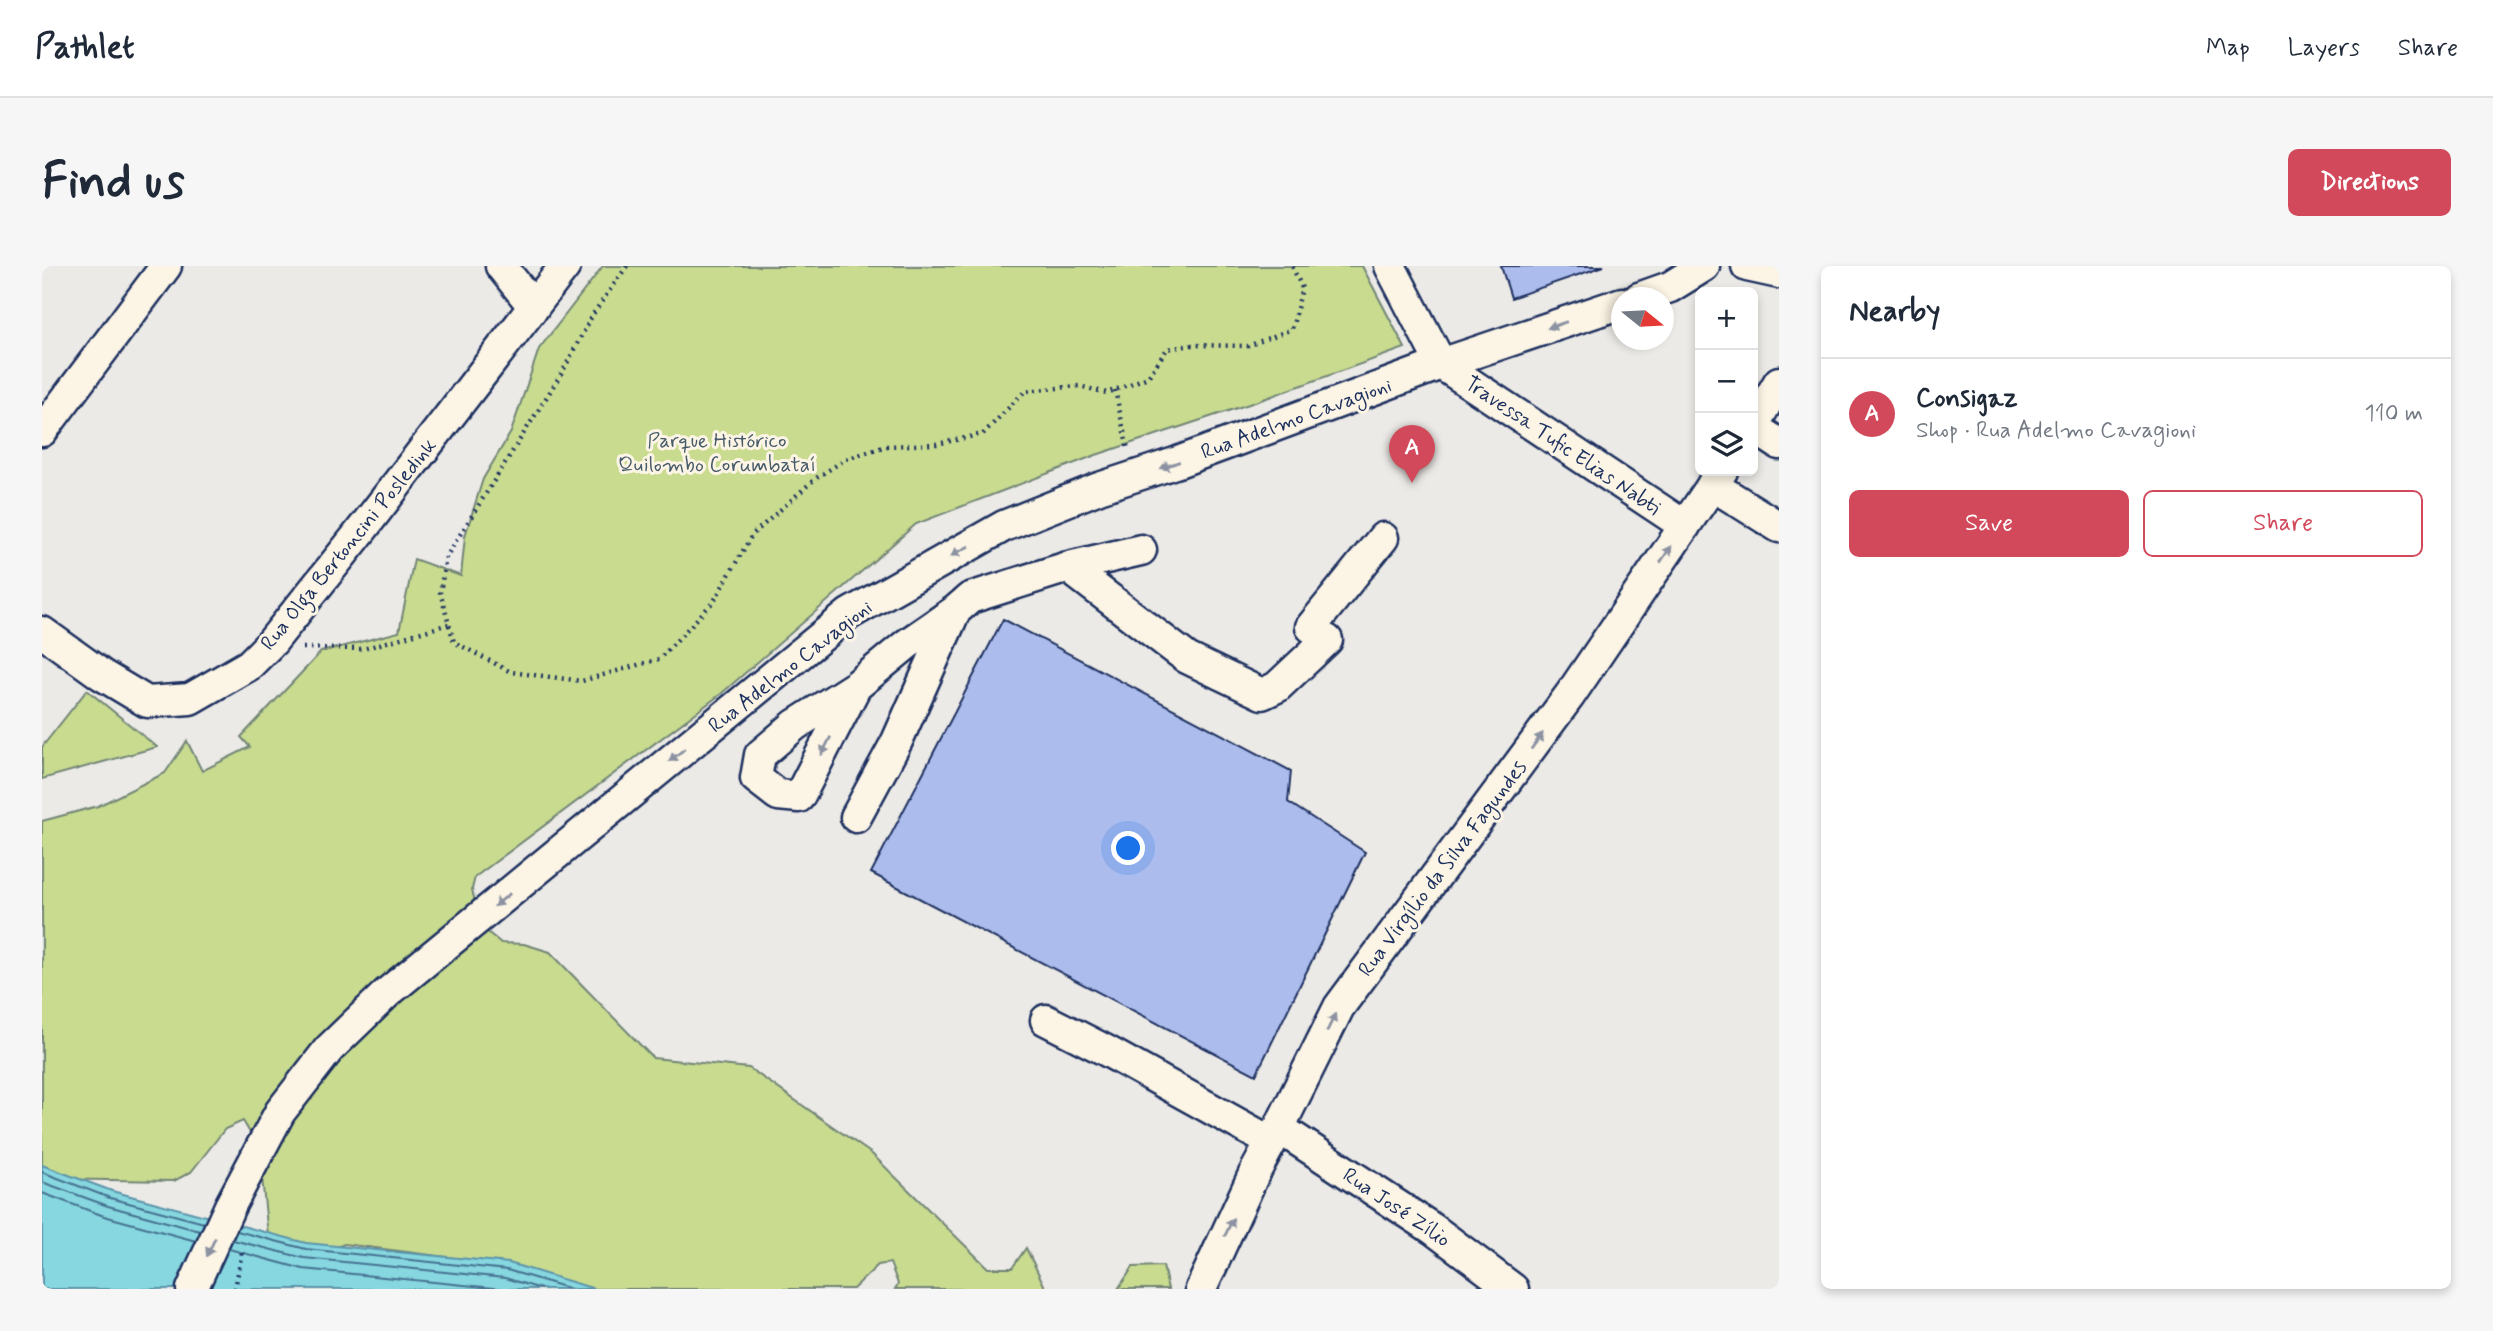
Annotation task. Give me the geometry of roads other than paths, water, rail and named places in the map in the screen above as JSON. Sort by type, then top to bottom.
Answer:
[{"type":"street","points":[[42,431],[166,266]]},
{"type":"street","points":[[501,266],[534,307]]},
{"type":"street","name":"Rua Olga Bertoncini Posledink","points":[[42,632],[102,675],[147,702],[190,699],[249,665],[272,642],[365,527],[565,266]]},
{"type":"street","points":[[1390,266],[1441,364]]},
{"type":"street","points":[[1670,287],[1704,266]]},
{"type":"street","points":[[1747,266],[1779,273]]},
{"type":"street","name":"Rua Adelmo Cavagioni","points":[[192,1289],[230,1206],[280,1112],[329,1049],[387,993],[849,614],[1004,526],[1099,488],[1134,478],[1441,364],[1611,307]]},
{"type":"street","name":"Travessa Tufic Elias Nabti","points":[[1441,364],[1685,526]]},
{"type":"street","points":[[1758,418],[1779,382]]},
{"type":"street","points":[[1758,429],[1779,444]]},
{"type":"street","points":[[1717,478],[1779,527]]},
{"type":"street","name":"Rua Virgílio da Silva Fagundes","points":[[1201,1289],[1254,1174],[1339,1007],[1570,695],[1717,478]]},
{"type":"street","points":[[1068,567],[1186,658],[1262,694],[1277,687],[1319,634],[1383,538]]},
{"type":"street","points":[[856,685],[970,598],[1068,567],[1141,551]]},
{"type":"street","points":[[856,817],[897,741],[955,611]]},
{"type":"street","name":"Rua José Zílio","points":[[1046,1020],[1275,1135],[1433,1229],[1513,1289]]},
{"type":"water","points":[[42,1165],[112,1191],[306,1243],[509,1263],[595,1289],[42,1289]]},
{"type":"place","name":"Consigaz","points":[[1412,483]]},
{"type":"park label","name":"Parque Histórico Quilombo Corumbataí","points":[[717,452]]}]
